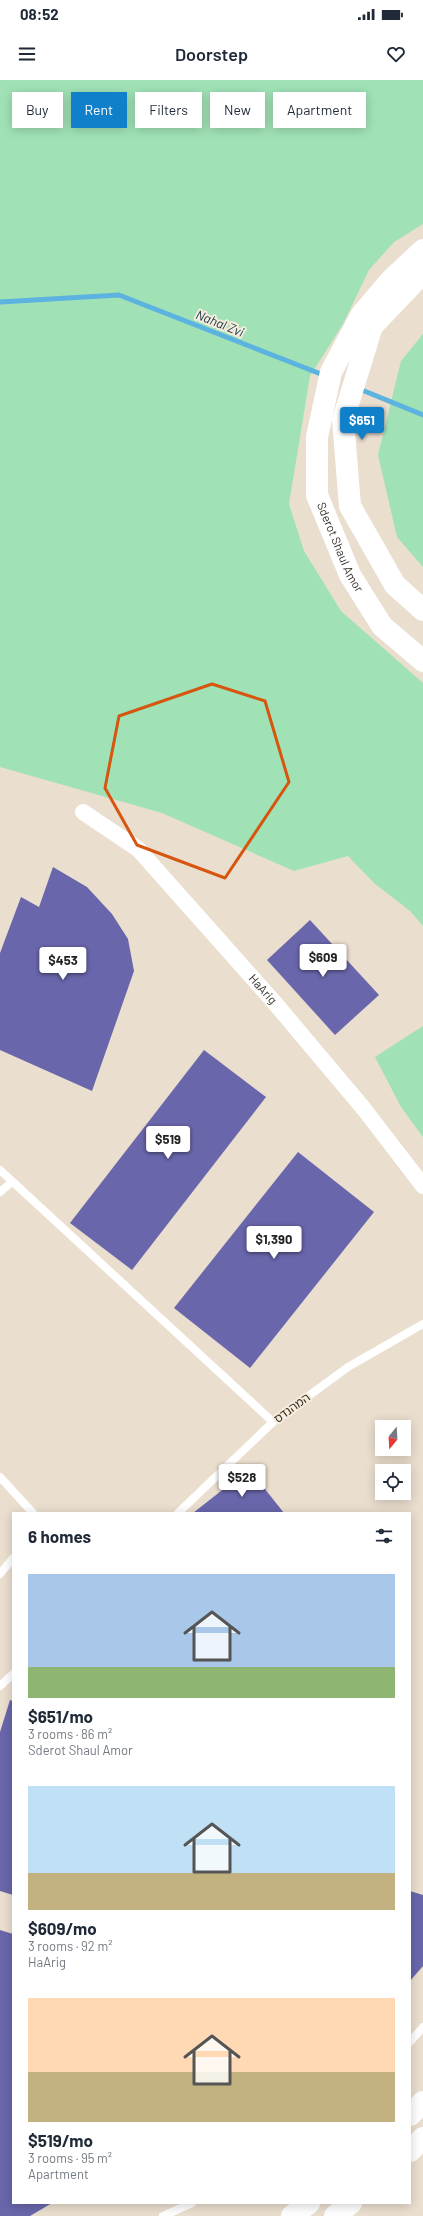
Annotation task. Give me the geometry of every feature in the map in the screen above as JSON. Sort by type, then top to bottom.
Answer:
[{"type":"street","name":"Sderot Shaul Amor","points":[[423,250],[390,281],[362,314],[331,372],[317,436],[317,495],[350,575],[382,626],[423,661]]},
{"type":"street","name":"Sderot Shaul Amor","points":[[423,273],[372,326],[343,420],[350,506],[395,585],[423,610]]},
{"type":"street","name":"HaArig","points":[[83,812],[138,849],[274,1002],[364,1109],[423,1186]]},
{"type":"street","points":[[411,2114],[423,2102]]},
{"type":"street","points":[[292,2216],[309,2204]]},
{"type":"street","points":[[335,2216],[350,2204]]},
{"type":"lane","points":[[0,1170],[273,1422]]},
{"type":"lane","points":[[0,1192],[12,1182]]},
{"type":"lane","name":"המהנדס","points":[[179,1512],[273,1422],[348,1367],[423,1324]]},
{"type":"lane","points":[[0,1477],[32,1512]]},
{"type":"lane","points":[[0,1574],[12,1559]]},
{"type":"lane","points":[[0,1686],[12,1675]]},
{"type":"lane","points":[[411,2041],[423,2027]]},
{"type":"lane","points":[[163,2216],[190,2204]]},
{"type":"highlighted area","points":[[212,684],[265,701],[289,782],[225,878],[137,845],[105,788],[119,716]]},
{"type":"green space","points":[[0,80],[423,80],[423,224],[394,242],[369,270],[343,324],[310,376],[289,504],[304,551],[341,611],[423,683],[423,926],[410,911],[374,883],[348,856],[294,871],[162,813],[0,767]]},
{"type":"green space","points":[[423,334],[423,567],[397,537],[378,455],[401,361]]},
{"type":"green space","points":[[423,1026],[423,1137],[401,1107],[375,1057]]},
{"type":"building","points":[[53,867],[87,887],[112,914],[128,939],[134,971],[92,1091],[0,1050],[0,953],[21,897],[39,907]]},
{"type":"building","points":[[310,920],[379,995],[335,1035],[267,960]]},
{"type":"building","points":[[204,1050],[266,1097],[132,1270],[70,1223]]},
{"type":"building","points":[[298,1152],[374,1212],[250,1368],[174,1308]]},
{"type":"building","points":[[249,1469],[283,1512],[194,1512]]},
{"type":"building","points":[[10,1700],[12,1701],[12,1895],[0,1891],[0,1732]]},
{"type":"building","points":[[411,1891],[423,1895],[423,1966],[411,1980]]},
{"type":"building","points":[[0,1930],[12,1934],[12,2204],[50,2204],[30,2216],[0,2216]]},
{"type":"waterway","name":"Nahal Zvi","points":[[0,302],[119,295],[326,376]]},
{"type":"waterway","name":"Nahal Zvi","points":[[357,388],[423,415]]}]
